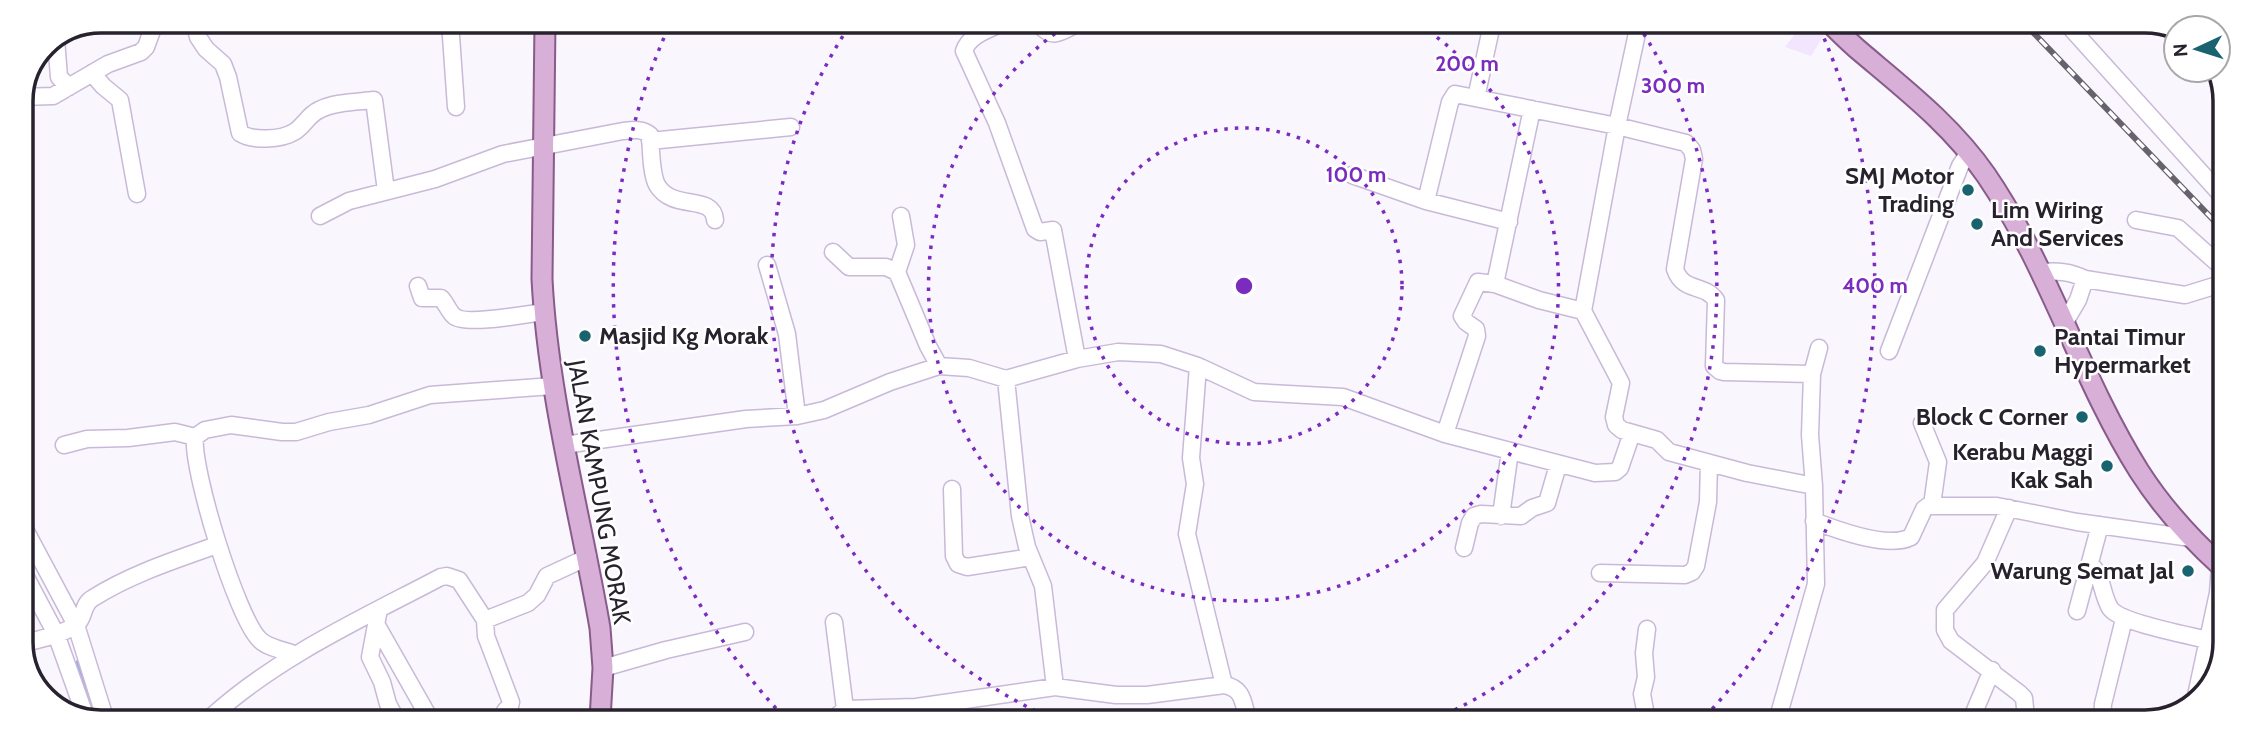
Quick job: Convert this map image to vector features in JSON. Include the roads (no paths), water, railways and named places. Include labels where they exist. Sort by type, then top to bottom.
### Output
[{"type":"main road","name":"JALAN KAMPUNG MORAK","points":[[545,33],[542,279],[544,312],[553,386],[600,628],[603,668],[601,710]]},
{"type":"main road","points":[[1840,33],[1913,95],[1969,152],[2003,202],[2138,469],[2191,538],[2213,559]]},
{"type":"street","points":[[34,97],[53,96],[108,64],[143,51],[151,33]]},
{"type":"street","points":[[197,33],[206,49],[222,64],[228,77],[240,133],[246,137],[288,135],[318,110],[374,100],[386,191]]},
{"type":"street","points":[[451,33],[456,107]]},
{"type":"street","points":[[983,33],[971,39],[964,51],[997,123],[1035,229],[1037,232],[1053,230],[1077,359]]},
{"type":"street","points":[[1476,98],[1490,33]]},
{"type":"street","points":[[1637,33],[1583,311],[1621,383],[1614,417],[1616,425],[1622,430],[1657,440],[1667,452],[1747,473],[1814,486]]},
{"type":"street","points":[[2075,33],[2213,186]]},
{"type":"street","points":[[57,50],[59,77],[69,87]]},
{"type":"street","points":[[92,73],[120,100],[137,194]]},
{"type":"street","points":[[1426,201],[1452,97],[1459,94],[1681,141],[1689,145],[1694,153],[1675,269],[1678,278],[1685,284],[1706,291],[1716,300],[1713,360],[1716,369],[1724,372],[1812,374]]},
{"type":"street","points":[[1495,284],[1532,109]]},
{"type":"street","points":[[650,141],[791,127]]},
{"type":"street","points":[[320,216],[349,201],[435,179],[503,154],[637,130],[646,131],[650,135],[656,184],[674,200],[708,206],[713,211],[715,220]]},
{"type":"street","points":[[1889,351],[1960,166],[1969,152]]},
{"type":"street","points":[[1352,175],[1426,201],[1509,222]]},
{"type":"street","points":[[901,216],[906,243],[897,272],[939,366]]},
{"type":"street","points":[[2136,220],[2178,228],[2213,259]]},
{"type":"street","points":[[833,252],[853,268],[886,267],[897,272]]},
{"type":"street","points":[[767,265],[787,334],[797,416]]},
{"type":"street","points":[[2040,272],[2073,273],[2085,279],[2185,295],[2213,286]]},
{"type":"street","points":[[2064,322],[2075,307],[2085,279]]},
{"type":"street","points":[[1445,434],[1477,336],[1476,329],[1463,320],[1463,313],[1478,282],[1495,284],[1539,300],[1583,311]]},
{"type":"street","points":[[418,286],[422,298],[441,298],[454,317],[460,319],[487,320],[544,312]]},
{"type":"street","points":[[1780,710],[1816,584],[1810,435],[1812,374],[1819,348]]},
{"type":"street","points":[[564,445],[746,419],[797,416],[839,405],[890,382],[939,366],[969,368],[1006,379],[1077,359],[1118,352],[1161,354],[1198,366],[1254,392],[1343,397],[1445,434],[1595,473],[1615,472],[1622,465],[1632,433]]},
{"type":"street","points":[[1198,366],[1191,458],[1195,484],[1187,534],[1224,685]]},
{"type":"street","points":[[1006,379],[1020,516],[1031,557],[1043,586],[1055,687]]},
{"type":"street","points":[[64,445],[87,439],[128,438],[176,432],[195,437],[205,430],[231,425],[296,432],[329,422],[369,415],[430,396],[553,386]]},
{"type":"street","points":[[1922,423],[1938,462],[1932,505]]},
{"type":"street","points":[[195,437],[195,454],[217,545],[244,617],[261,642],[295,654]]},
{"type":"street","points":[[1501,516],[1510,452]]},
{"type":"street","points":[[1600,573],[1685,575],[1692,572],[1696,566],[1708,502],[1709,463]]},
{"type":"street","points":[[1464,548],[1474,516],[1521,516],[1532,508],[1547,503],[1558,465]]},
{"type":"street","points":[[953,489],[954,556],[958,564],[967,567],[1031,557]]},
{"type":"street","points":[[1814,521],[1871,539],[1903,540],[1911,537],[1924,509],[1932,505],[1997,506],[2099,525],[2191,538]]},
{"type":"street","points":[[2008,508],[1985,563],[1945,610],[1945,630],[1951,641],[1992,670],[2024,698],[2025,710]]},
{"type":"street","points":[[2077,611],[2099,525]]},
{"type":"street","points":[[33,640],[66,629],[80,620],[84,607],[92,598],[153,568],[217,545]]},
{"type":"street","points":[[33,551],[101,710]]},
{"type":"street","points":[[485,620],[528,603],[537,595],[547,576],[588,557]]},
{"type":"street","points":[[2090,564],[2097,570],[2109,607],[2124,619],[2208,640]]},
{"type":"street","points":[[219,710],[295,654],[378,616],[441,577],[447,576],[458,580],[485,620],[486,636],[511,702],[506,710]]},
{"type":"street","points":[[33,584],[66,629],[84,707]]},
{"type":"street","points":[[378,616],[371,660],[382,682],[391,710]]},
{"type":"street","points":[[378,616],[425,710]]},
{"type":"street","points":[[2210,660],[2208,640],[2213,616]]},
{"type":"street","points":[[2103,710],[2124,619]]},
{"type":"street","points":[[834,622],[840,710]]},
{"type":"street","points":[[1645,710],[1642,694],[1646,677],[1644,653],[1647,629]]},
{"type":"street","points":[[603,668],[745,632]]},
{"type":"street","points":[[1975,710],[1992,670]]},
{"type":"street","points":[[883,710],[1055,687],[1116,695],[1147,695],[1224,685],[1237,688],[1245,710]]},
{"type":"waterway","points":[[80,664],[93,709]]},
{"type":"railway","points":[[2034,33],[2213,220]]},
{"type":"place","name":"SMJ Motor Trading","points":[[1968,190]]},
{"type":"place","name":"Lim Wiring And Services","points":[[1977,224]]},
{"type":"place","name":"Masjid Kg Morak","points":[[585,336]]},
{"type":"place","name":"Pantai Timur Hypermarket","points":[[2040,351]]},
{"type":"place","name":"Block C Corner","points":[[2082,417]]},
{"type":"place","name":"Kerabu Maggi Kak Sah","points":[[2107,466]]},
{"type":"place","name":"Warung Semat Jal","points":[[2188,571]]}]
